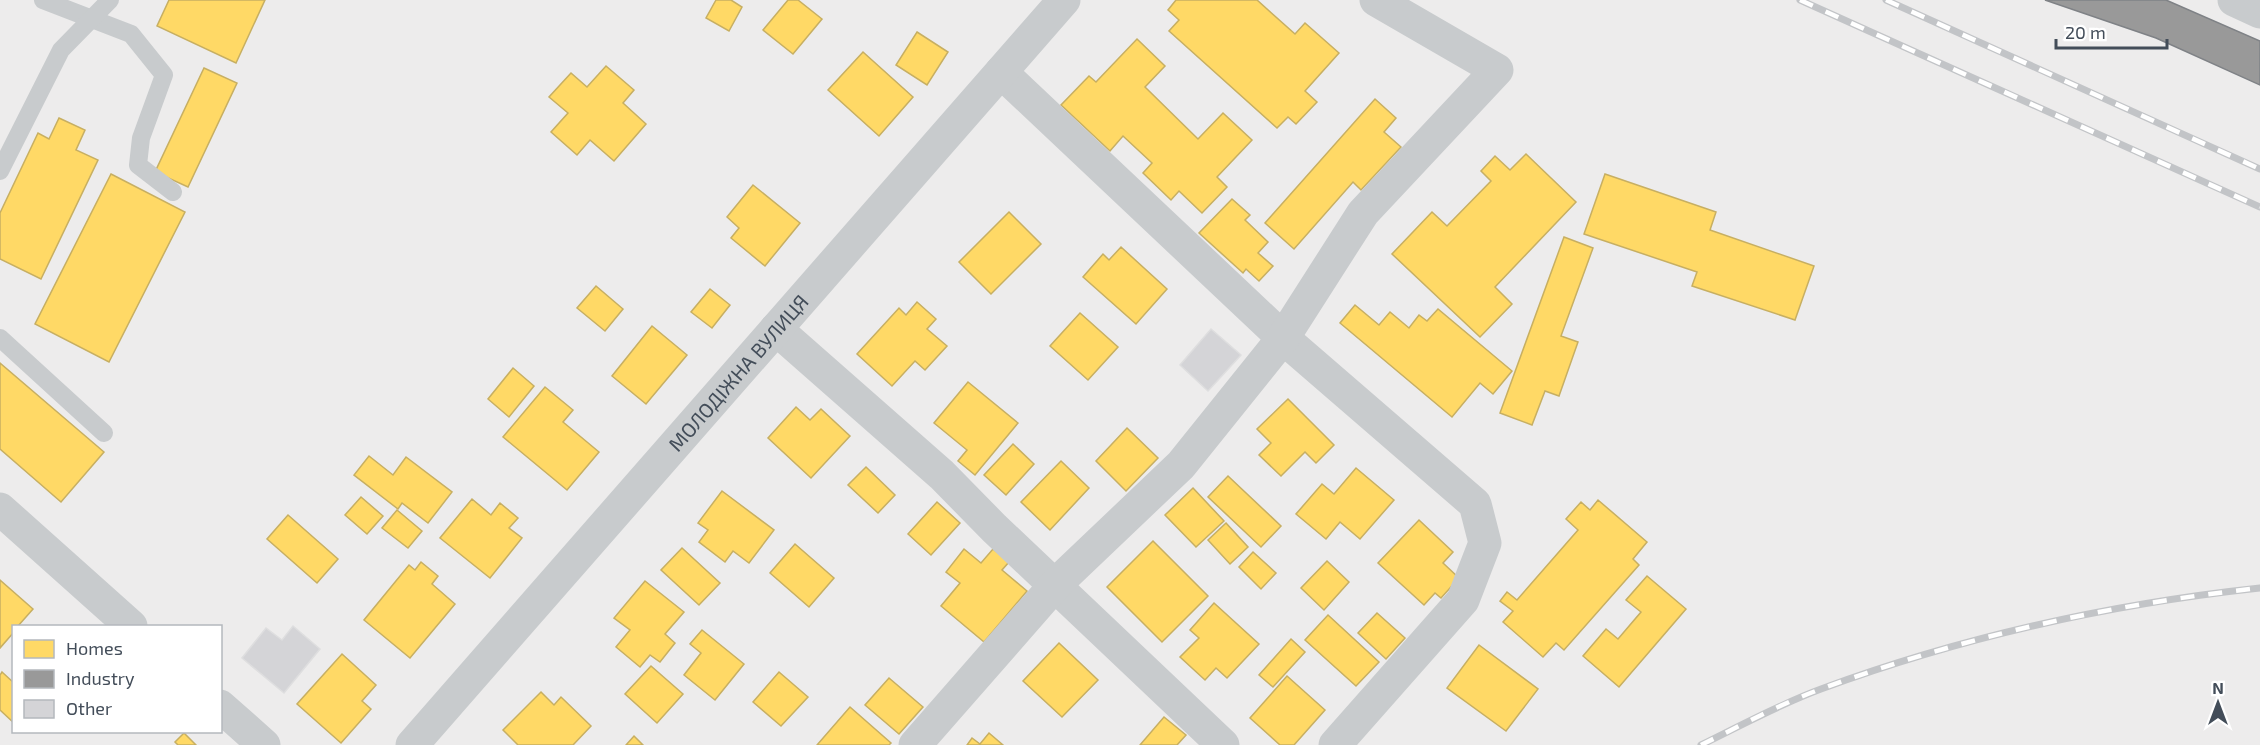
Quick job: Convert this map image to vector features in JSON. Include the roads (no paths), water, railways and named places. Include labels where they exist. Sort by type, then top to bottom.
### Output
[{"type":"street","name":"МОЛОДІЖНА ВУЛИЦЯ","points":[[412,745],[1064,0]]},
{"type":"street","points":[[915,745],[1056,584],[1181,465],[1283,338],[1363,213],[1497,70],[1376,0]]},
{"type":"street","points":[[2234,0],[2260,12]]},
{"type":"street","points":[[1001,72],[1283,338],[1475,504],[1485,543],[1463,600],[1335,745]]},
{"type":"street","points":[[776,329],[942,475],[994,528],[1056,584],[1223,745]]},
{"type":"street","points":[[0,509],[129,625]]},
{"type":"street","points":[[222,708],[264,745]]},
{"type":"lane","points":[[43,0],[131,34],[164,75],[141,138],[138,165],[173,192]]},
{"type":"lane","points":[[0,171],[61,50],[110,0]]},
{"type":"lane","points":[[0,338],[105,433]]},
{"type":"railway","points":[[1800,0],[2260,207]]},
{"type":"railway","points":[[1886,0],[2260,169]]},
{"type":"railway","points":[[1701,745],[1806,695],[1874,670],[1982,638],[2092,613],[2260,588]]}]
